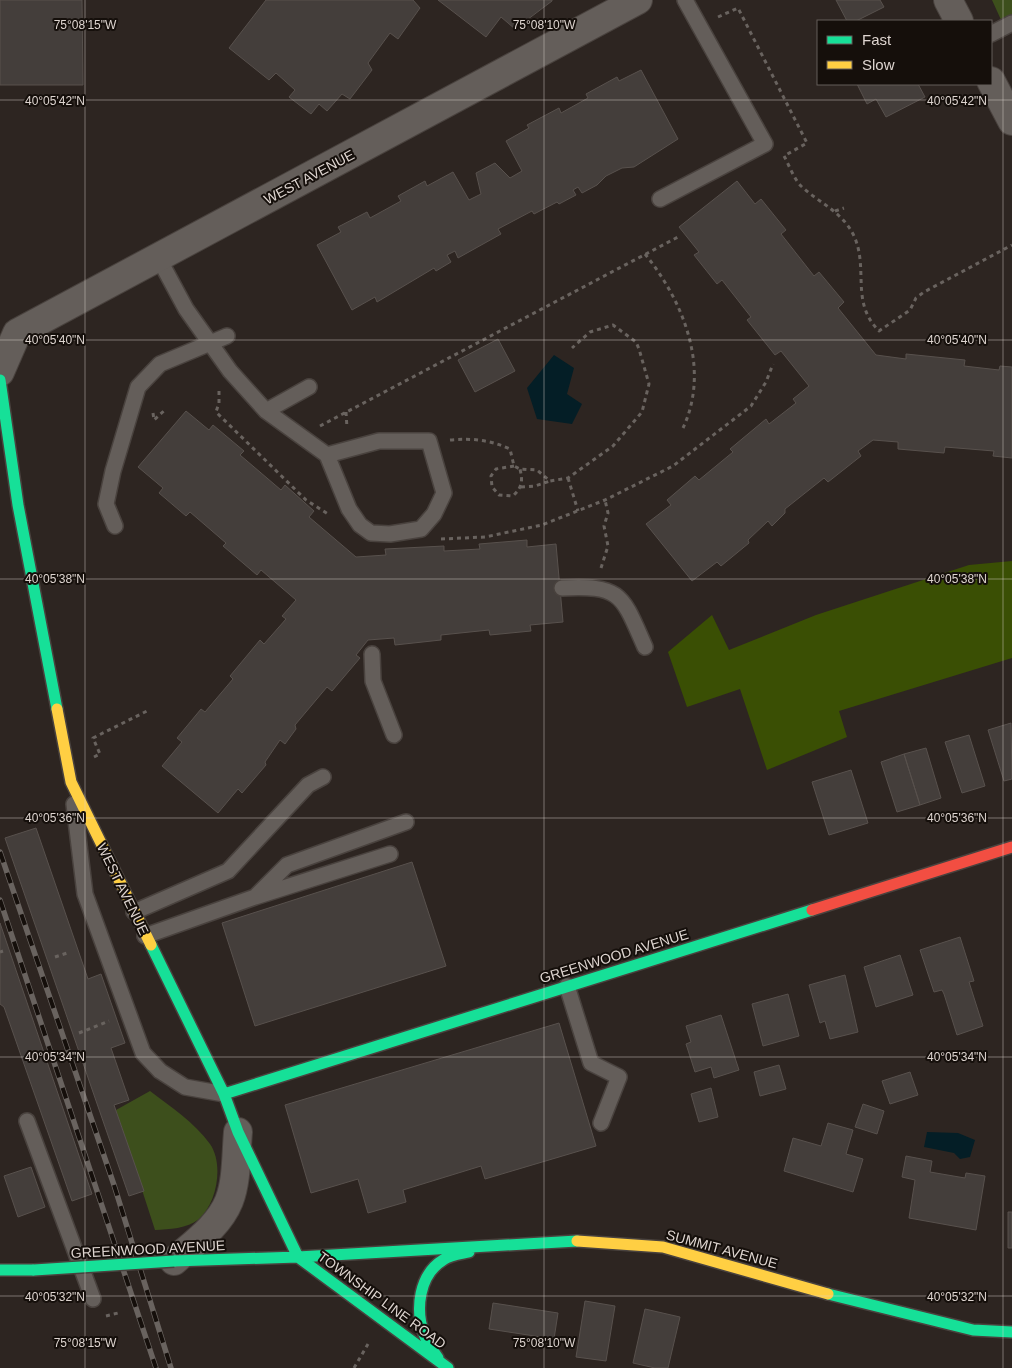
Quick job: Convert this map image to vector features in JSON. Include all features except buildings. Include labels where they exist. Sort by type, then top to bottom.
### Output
[{"type":"street","name":"WEST AVENUE","points":[[0,372],[17,333],[638,0]]},
{"type":"street","points":[[948,0],[958,20]]},
{"type":"street","points":[[992,83],[1012,121]]},
{"type":"street","name":"WEST AVENUE","points":[[0,380],[18,505],[71,782],[224,1094],[238,1132],[298,1257]]},
{"type":"street","name":"GREENWOOD AVENUE","points":[[224,1094],[1012,847]]},
{"type":"street","points":[[174,1261],[214,1226],[229,1202],[234,1182],[238,1132]]},
{"type":"street","name":"SUMMIT AVENUE","points":[[298,1257],[440,1247],[483,1247],[566,1240],[663,1247],[874,1307],[973,1330],[1012,1332]]},
{"type":"street","points":[[444,1365],[423,1332],[419,1309],[421,1289],[431,1270],[443,1260],[483,1247]]},
{"type":"street","name":"GREENWOOD AVENUE","points":[[0,1270],[298,1257]]},
{"type":"street","name":"TOWNSHIP LINE ROAD","points":[[298,1257],[444,1365]]},
{"type":"lane","points":[[660,200],[765,144],[685,0]]},
{"type":"lane","points":[[992,33],[1012,23]]},
{"type":"lane","points":[[158,257],[186,309],[230,371],[266,411],[300,438],[327,455],[349,509],[360,525],[372,533],[390,534],[421,529],[434,514],[444,493],[429,441],[379,441],[327,455]]},
{"type":"lane","points":[[115,526],[106,504],[113,471],[138,387],[160,364],[212,344],[227,336]]},
{"type":"lane","points":[[266,411],[309,387]]},
{"type":"lane","points":[[562,588],[584,587],[607,590],[626,603],[644,647]]},
{"type":"lane","points":[[372,654],[373,681],[394,735]]},
{"type":"lane","points":[[134,912],[228,871],[308,785],[323,777]]},
{"type":"lane","points":[[71,782],[86,894],[143,1053],[160,1071],[185,1087],[224,1094]]},
{"type":"lane","points":[[255,897],[287,865],[406,822]]},
{"type":"lane","points":[[145,936],[255,897],[390,854]]},
{"type":"lane","points":[[566,986],[591,1063],[619,1077],[601,1123]]},
{"type":"lane","points":[[27,1121],[93,1299]]},
{"type":"path","points":[[714,19],[738,8],[806,143],[784,156],[800,184],[844,220],[854,236],[860,258],[863,308],[870,322],[879,331],[910,310],[916,298],[924,292],[1012,245]]},
{"type":"path","points":[[834,211],[844,208]]},
{"type":"path","points":[[300,438],[680,236]]},
{"type":"path","points":[[645,254],[681,309],[689,335],[695,384],[691,411],[683,428]]},
{"type":"path","points":[[550,481],[537,470],[520,469],[514,466],[496,469],[491,476],[492,488],[499,495],[513,496],[521,488],[568,478],[613,446],[642,412],[650,384],[636,342],[614,325],[590,332],[572,348]]},
{"type":"path","points":[[429,441],[473,438],[494,442],[510,449],[514,466]]},
{"type":"path","points":[[520,469],[521,488]]},
{"type":"path","points":[[568,478],[578,511]]},
{"type":"path","points":[[584,587],[599,574],[608,546],[604,526],[608,513],[605,500]]},
{"type":"path","points":[[100,754],[93,738],[149,710]]},
{"type":"path","points":[[55,957],[70,952]]},
{"type":"path","points":[[79,1033],[109,1021]]},
{"type":"path","points":[[354,1368],[368,1344]]},
{"type":"green space","points":[[992,0],[1012,0],[1012,16],[1002,22]]},
{"type":"green space","points":[[1012,561],[1012,658],[839,711],[847,737],[767,770],[740,689],[687,707],[668,652],[712,615],[729,650],[816,615],[969,565]]},
{"type":"green space","points":[[150,1091],[182,1115],[204,1136],[214,1152],[217,1162],[216,1183],[210,1203],[199,1219],[183,1227],[155,1230],[116,1110]]},
{"type":"water","points":[[554,355],[574,368],[567,394],[582,404],[572,424],[537,419],[527,388]]},
{"type":"water","points":[[927,1132],[958,1133],[975,1140],[970,1157],[960,1159],[954,1153],[924,1147]]},
{"type":"railway","points":[[0,852],[114,1185],[171,1368]]},
{"type":"railway","points":[[0,900],[156,1368]]},
{"type":"traffic: fast","points":[[0,380],[18,505],[57,709]]},
{"type":"traffic: fast","points":[[224,1094],[812,910]]},
{"type":"traffic: fast","points":[[151,945],[224,1094],[238,1132],[298,1257],[448,1368]]},
{"type":"traffic: fast","points":[[174,1261],[298,1257],[577,1241]]},
{"type":"traffic: fast","points":[[438,1358],[427,1340],[421,1324],[421,1293],[424,1283],[435,1266],[449,1257],[469,1252]]},
{"type":"traffic: fast","points":[[34,1270],[174,1261]]},
{"type":"traffic: fast","points":[[0,1270],[34,1270]]},
{"type":"traffic: fast","points":[[828,1294],[973,1330],[1012,1332]]},
{"type":"traffic: slow","points":[[57,709],[71,782],[151,945]]},
{"type":"traffic: slow","points":[[577,1241],[663,1247],[828,1294]]},
{"type":"traffic: jam","points":[[812,910],[1012,847]]}]
